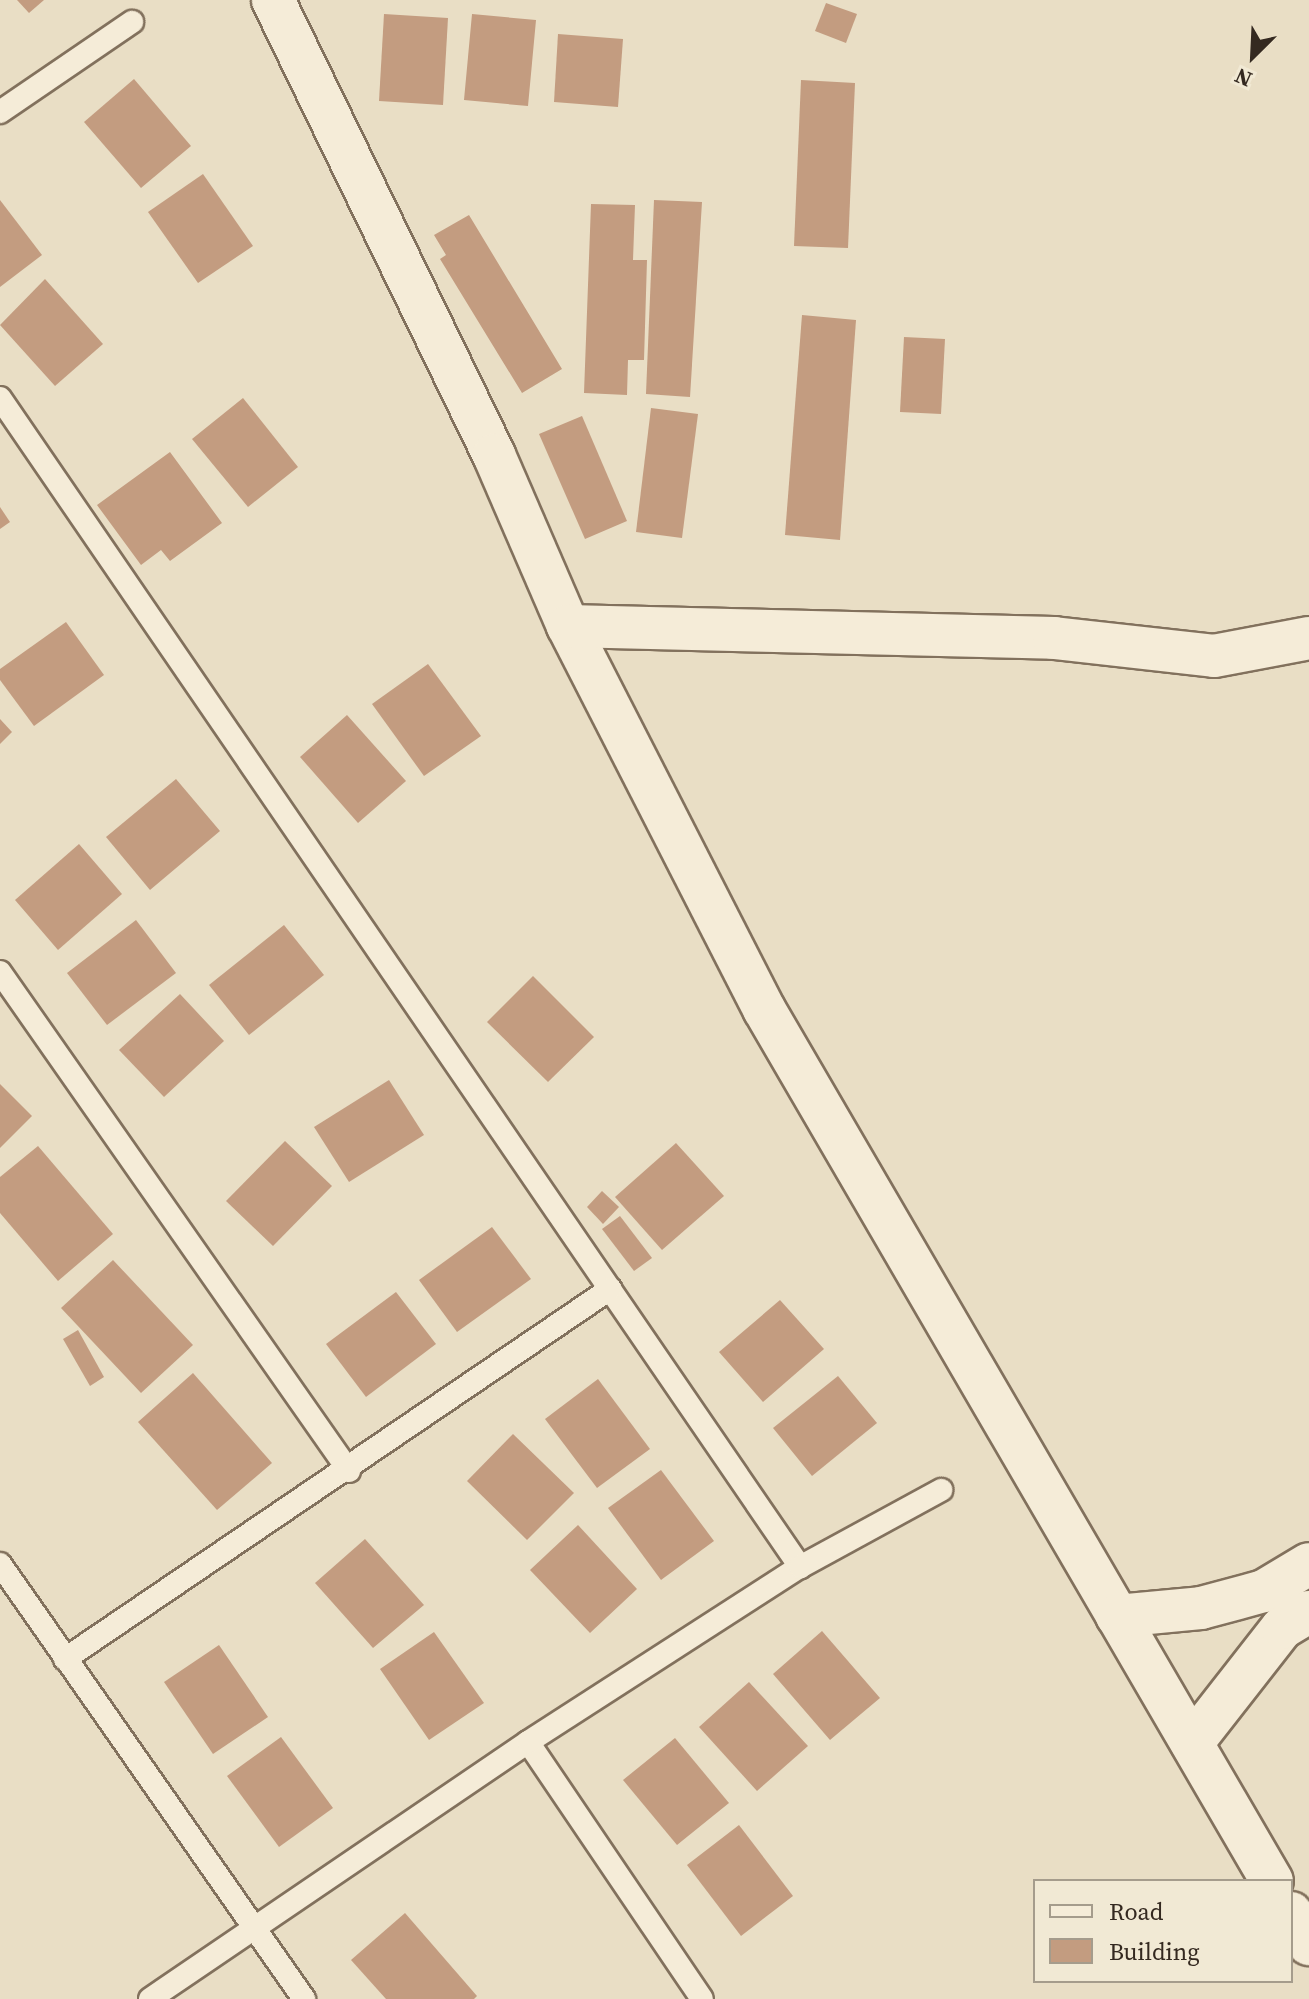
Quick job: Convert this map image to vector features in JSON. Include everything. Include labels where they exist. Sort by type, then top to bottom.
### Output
[{"type":"street","points":[[273,0],[494,455],[568,626],[764,1009],[1271,1879]]},
{"type":"street","points":[[568,626],[1054,638],[1214,656],[1309,638]]},
{"type":"street","points":[[1117,1616],[1201,1608],[1264,1591],[1309,1564]]},
{"type":"street","points":[[1192,1743],[1282,1628],[1309,1612]]},
{"type":"street","points":[[1293,1916],[1309,1944]]},
{"type":"lane","points":[[0,112],[132,22]]},
{"type":"lane","points":[[0,398],[800,1567]]},
{"type":"lane","points":[[0,972],[349,1471]]},
{"type":"lane","points":[[65,1659],[349,1471],[610,1289]]},
{"type":"lane","points":[[150,1999],[528,1742],[800,1567],[941,1490]]},
{"type":"lane","points":[[0,1564],[304,1999]]},
{"type":"lane","points":[[528,1742],[702,1999]]},
{"type":"building","points":[[17,0],[44,0],[29,13]]},
{"type":"building","points":[[826,3],[857,14],[846,43],[815,31]]},
{"type":"building","points":[[384,14],[448,18],[443,105],[379,101]]},
{"type":"building","points":[[472,14],[536,20],[528,106],[464,100]]},
{"type":"building","points":[[558,34],[623,39],[618,107],[554,102]]},
{"type":"building","points":[[134,79],[191,146],[141,188],[84,122]]},
{"type":"building","points":[[801,80],[855,83],[848,248],[794,246]]},
{"type":"building","points":[[203,174],[253,246],[198,283],[148,212]]},
{"type":"building","points":[[0,200],[42,255],[0,287]]},
{"type":"building","points":[[654,200],[702,202],[690,397],[646,394]]},
{"type":"building","points":[[591,204],[635,205],[633,260],[647,260],[644,360],[628,360],[627,395],[584,393]]},
{"type":"building","points":[[469,215],[562,369],[522,393],[440,259],[446,255],[434,235]]},
{"type":"building","points":[[45,279],[103,344],[55,386],[0,325]]},
{"type":"building","points":[[802,315],[856,320],[840,540],[785,535]]},
{"type":"building","points":[[904,337],[945,339],[941,414],[900,412]]},
{"type":"building","points":[[243,398],[298,467],[248,507],[192,439]]},
{"type":"building","points":[[651,408],[698,414],[682,538],[636,532]]},
{"type":"building","points":[[582,416],[627,521],[585,539],[539,434]]},
{"type":"building","points":[[170,452],[222,523],[170,561],[161,550],[141,565],[97,505]]},
{"type":"building","points":[[0,507],[10,522],[0,529]]},
{"type":"building","points":[[66,622],[104,675],[34,726],[0,680],[0,669]]},
{"type":"building","points":[[428,664],[481,736],[424,776],[372,704]]},
{"type":"building","points":[[347,715],[406,781],[358,823],[300,757]]},
{"type":"building","points":[[0,719],[12,732],[0,744]]},
{"type":"building","points":[[176,779],[220,831],[150,890],[106,837]]},
{"type":"building","points":[[79,844],[122,894],[58,950],[15,900]]},
{"type":"building","points":[[136,920],[176,973],[107,1025],[67,973]]},
{"type":"building","points":[[284,925],[324,975],[249,1035],[209,985]]},
{"type":"building","points":[[533,976],[594,1037],[548,1082],[487,1022]]},
{"type":"building","points":[[180,994],[224,1041],[164,1097],[119,1050]]},
{"type":"building","points":[[389,1080],[424,1135],[349,1182],[314,1127]]},
{"type":"building","points":[[0,1084],[32,1116],[0,1148]]},
{"type":"building","points":[[285,1141],[332,1186],[273,1246],[226,1201]]},
{"type":"building","points":[[676,1143],[724,1196],[662,1250],[615,1197]]},
{"type":"building","points":[[38,1146],[113,1234],[58,1281],[0,1213],[0,1177]]},
{"type":"building","points":[[602,1191],[619,1207],[603,1224],[587,1207]]},
{"type":"building","points":[[620,1216],[652,1258],[634,1271],[602,1229]]},
{"type":"building","points":[[492,1227],[531,1279],[457,1332],[419,1280]]},
{"type":"building","points":[[113,1260],[193,1345],[141,1393],[61,1308]]},
{"type":"building","points":[[396,1292],[436,1344],[366,1397],[326,1344]]},
{"type":"building","points":[[780,1300],[824,1349],[763,1402],[719,1352]]},
{"type":"building","points":[[78,1330],[104,1377],[90,1386],[63,1339]]},
{"type":"building","points":[[193,1373],[272,1463],[217,1510],[138,1422]]},
{"type":"building","points":[[838,1376],[877,1423],[812,1476],[773,1428]]},
{"type":"building","points":[[598,1379],[650,1449],[597,1488],[545,1419]]},
{"type":"building","points":[[513,1434],[574,1493],[527,1540],[467,1481]]},
{"type":"building","points":[[661,1470],[714,1541],[661,1580],[608,1508]]},
{"type":"building","points":[[578,1525],[637,1589],[590,1633],[530,1570]]},
{"type":"building","points":[[365,1539],[424,1605],[373,1648],[315,1583]]},
{"type":"building","points":[[822,1631],[880,1698],[830,1740],[773,1674]]},
{"type":"building","points":[[434,1632],[484,1703],[429,1740],[380,1669]]},
{"type":"building","points":[[219,1645],[268,1717],[213,1754],[164,1682]]},
{"type":"building","points":[[749,1682],[808,1746],[757,1791],[699,1727]]},
{"type":"building","points":[[281,1737],[333,1808],[279,1847],[227,1776]]},
{"type":"building","points":[[675,1738],[729,1803],[677,1845],[623,1780]]},
{"type":"building","points":[[739,1825],[793,1896],[741,1936],[687,1865]]},
{"type":"building","points":[[405,1913],[477,1996],[474,1999],[386,1999],[351,1960]]}]
